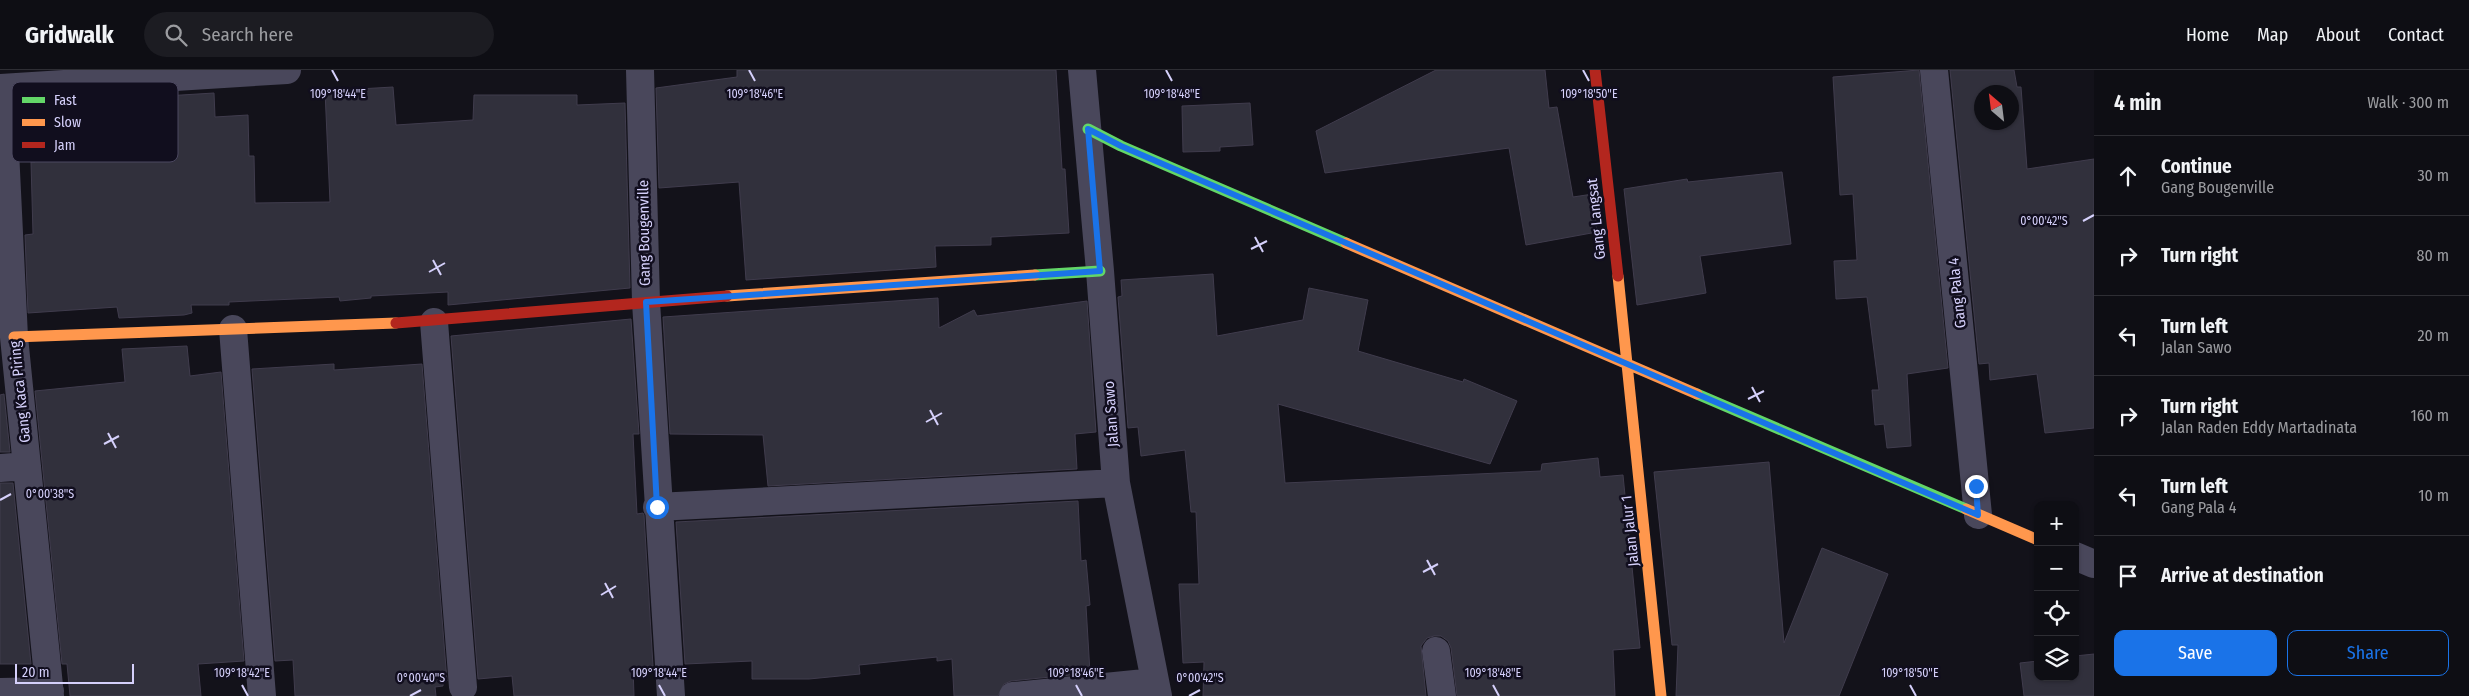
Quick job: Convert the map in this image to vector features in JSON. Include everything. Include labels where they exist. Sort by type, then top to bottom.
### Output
[{"type":"street","points":[[96,82],[287,70]]},
{"type":"street","name":"Gang Bougenville","points":[[640,70],[646,302],[657,507],[671,696]]},
{"type":"street","name":"Jalan Sawo","points":[[1082,70],[1116,483],[1156,689]]},
{"type":"street","name":"Gang Langsat","points":[[1594,70],[1628,364]]},
{"type":"street","name":"Gang Pala 4","points":[[1934,70],[1978,515]]},
{"type":"street","name":"Gang Kaca Piring","points":[[1,88],[14,337],[50,693]]},
{"type":"street","points":[[1088,129],[1121,146],[2034,538]]},
{"type":"street","points":[[14,337],[434,322],[646,302],[1100,271]]},
{"type":"street","points":[[434,322],[463,687]]},
{"type":"street","points":[[233,329],[262,696]]},
{"type":"street","name":"Jalan Jalur 1","points":[[1628,364],[1661,696]]},
{"type":"street","points":[[0,468],[27,466]]},
{"type":"street","points":[[657,507],[1116,483]]},
{"type":"street","points":[[2079,558],[2094,564]]},
{"type":"street","points":[[1436,651],[1442,696]]},
{"type":"street","points":[[1013,696],[1156,689]]},
{"type":"street","points":[[0,692],[50,693]]},
{"type":"building","points":[[737,70],[1056,70],[1062,169],[1065,169],[1069,233],[991,237],[991,245],[935,246],[936,267],[746,280],[739,182],[659,188],[656,88],[737,77]]},
{"type":"building","points":[[1436,70],[1545,70],[1549,108],[1557,107],[1573,197],[1593,194],[1597,232],[1526,245],[1509,148],[1325,173],[1316,131]]},
{"type":"building","points":[[1919,70],[1948,368],[1907,374],[1911,446],[1887,448],[1884,424],[1875,425],[1872,390],[1879,390],[1867,297],[1836,299],[1834,261],[1857,260],[1853,194],[1840,195],[1833,77]]},
{"type":"building","points":[[1950,70],[2014,70],[2017,85],[1974,85],[1974,130],[2019,130],[2019,87],[2021,87],[2027,169],[2094,159],[2094,428],[2045,433],[2037,374],[1990,380],[1989,363],[1979,364]]},
{"type":"building","points":[[393,87],[396,125],[473,120],[474,95],[577,95],[577,105],[625,103],[630,288],[448,305],[448,292],[371,296],[371,298],[340,301],[339,297],[229,302],[229,305],[191,305],[192,313],[184,315],[119,318],[117,307],[28,313],[25,235],[33,234],[31,162],[178,162],[178,95],[214,93],[215,117],[248,115],[249,156],[254,156],[255,203],[330,202],[325,91]]},
{"type":"building","points":[[1250,103],[1253,145],[1220,147],[1220,151],[1183,152],[1182,106]]},
{"type":"building","points":[[1782,172],[1791,244],[1700,256],[1706,293],[1637,305],[1624,189],[1687,179],[1688,182]]},
{"type":"building","points":[[1213,274],[1217,336],[1303,320],[1309,288],[1368,300],[1358,351],[1463,382],[1464,379],[1517,401],[1490,464],[1278,404],[1285,483],[1541,471],[1542,464],[1598,458],[1600,477],[1623,475],[1640,648],[1613,650],[1615,696],[1457,696],[1451,648],[1448,641],[1441,636],[1434,636],[1427,638],[1421,646],[1426,696],[1203,696],[1204,662],[1183,663],[1179,584],[1199,584],[1196,512],[1191,512],[1185,450],[1141,456],[1138,427],[1128,428],[1118,297],[1122,296],[1121,280]]},
{"type":"building","points":[[938,298],[939,328],[974,310],[977,316],[1087,301],[1096,432],[1075,434],[1077,469],[768,486],[763,435],[670,434],[663,317]]},
{"type":"building","points":[[631,319],[639,434],[633,434],[637,514],[643,513],[644,515],[653,666],[633,667],[634,696],[514,696],[512,676],[478,679],[451,336]]},
{"type":"building","points":[[187,346],[190,376],[221,372],[244,661],[198,664],[201,696],[70,696],[67,664],[62,664],[35,391],[125,382],[122,349]]},
{"type":"building","points":[[334,364],[334,370],[422,364],[447,681],[443,682],[443,686],[435,687],[436,696],[295,696],[293,660],[275,661],[252,369]]},
{"type":"building","points":[[4,394],[10,452],[0,452],[0,395]]},
{"type":"building","points":[[1769,462],[1784,643],[1822,548],[1888,574],[1839,696],[1676,696],[1678,645],[1672,645],[1654,472]]},
{"type":"building","points":[[0,483],[13,483],[31,664],[0,664]]},
{"type":"building","points":[[1078,501],[1081,561],[1086,560],[1090,605],[1086,606],[1090,673],[1011,681],[1004,684],[998,696],[954,696],[952,659],[937,661],[937,657],[859,665],[860,674],[809,679],[752,679],[752,661],[685,664],[676,522]]},
{"type":"building","points":[[2094,654],[2094,696],[2024,696],[2020,663],[2034,661],[2034,681],[2079,681],[2079,656]]},
{"type":"traffic: fast","points":[[1088,129],[1121,146],[1346,243]]},
{"type":"traffic: fast","points":[[1035,275],[1100,271]]},
{"type":"traffic: fast","points":[[1697,394],[1966,509]]},
{"type":"traffic: slow","points":[[1346,243],[1697,394]]},
{"type":"traffic: slow","points":[[727,296],[1035,275]]},
{"type":"traffic: slow","points":[[1618,276],[1661,696]]},
{"type":"traffic: slow","points":[[14,337],[396,323]]},
{"type":"traffic: slow","points":[[1966,509],[2034,538]]},
{"type":"traffic: jam","points":[[1595,70],[1618,276]]},
{"type":"traffic: jam","points":[[396,323],[727,296]]},
{"type":"route","points":[[657,507],[646,302],[1100,271],[1088,129],[1121,146],[1978,515],[1976,486]]}]
